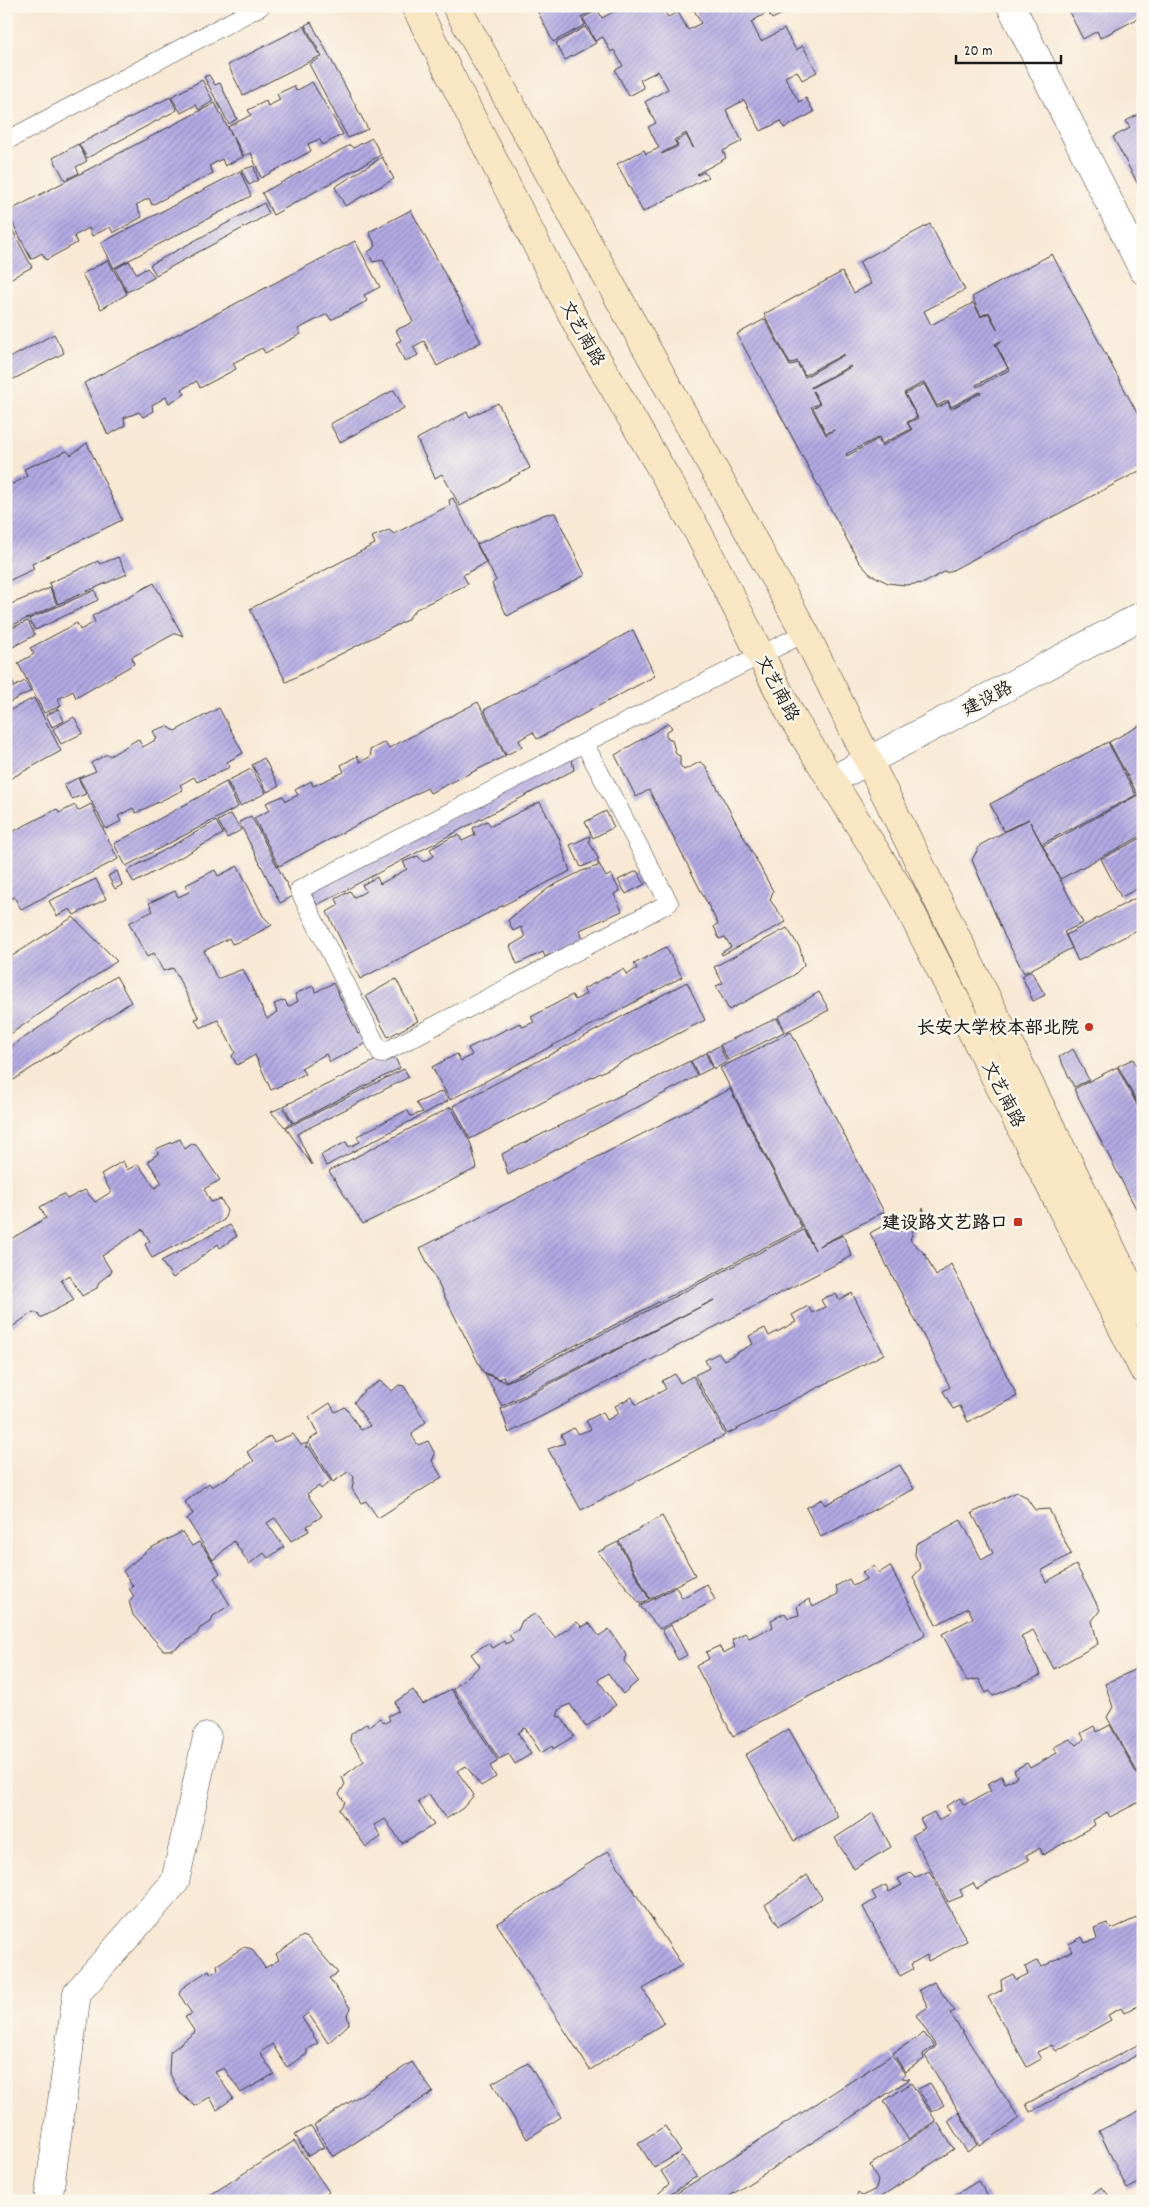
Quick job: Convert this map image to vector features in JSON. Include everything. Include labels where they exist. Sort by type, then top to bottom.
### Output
[{"type":"main road","name":"文艺南路","points":[[415,6],[580,330],[698,532],[792,717],[901,892],[1143,1368]]},
{"type":"main road","name":"文艺南路","points":[[456,6],[805,633],[1143,1312]]},
{"type":"street","points":[[1011,6],[1143,270]]},
{"type":"street","name":"建设路","points":[[832,780],[1143,615]]},
{"type":"street","points":[[48,2201],[76,1993],[175,1882],[207,1737]]},
{"type":"lane","points":[[6,141],[261,6]]},
{"type":"lane","points":[[584,743],[669,903],[381,1054],[299,890],[584,743],[805,633]]},
{"type":"building","points":[[535,6],[591,6],[593,11],[581,17],[585,25],[553,42]]},
{"type":"building","points":[[624,6],[662,6],[668,17],[678,12],[688,30],[701,23],[692,6],[785,6],[788,11],[772,19],[768,12],[751,22],[761,41],[784,29],[796,50],[803,46],[817,72],[802,80],[797,71],[785,77],[799,102],[806,98],[814,112],[784,128],[781,121],[761,131],[744,100],[726,110],[742,141],[723,151],[726,158],[697,174],[704,172],[708,177],[643,212],[617,164],[644,150],[646,154],[659,148],[648,127],[656,123],[645,102],[668,89],[658,71],[640,80],[644,88],[629,96],[615,70],[623,66],[614,50],[611,52],[603,37],[595,41],[583,18],[598,10],[602,18]],"holes":[[[686,133],[694,149],[686,135],[676,141],[678,146],[662,154],[677,145],[674,140]]]},
{"type":"building","points":[[1066,6],[1143,6],[1143,16],[1100,38],[1097,31],[1083,39]]},
{"type":"building","points":[[311,22],[368,129],[348,138],[309,64],[322,57],[305,25]]},
{"type":"building","points":[[304,26],[320,56],[243,95],[228,65]]},
{"type":"building","points":[[585,27],[596,43],[565,60],[556,43]]},
{"type":"building","points":[[209,75],[215,85],[220,83],[237,119],[229,124],[204,77]]},
{"type":"building","points":[[202,80],[213,101],[199,110],[196,105],[181,113],[171,97]]},
{"type":"building","points":[[312,82],[343,134],[323,145],[319,139],[308,144],[311,151],[261,178],[251,153],[244,156],[228,127],[251,115],[248,110],[266,101],[268,106],[280,100],[277,94],[294,86],[296,91]]},
{"type":"building","points":[[170,97],[177,110],[87,158],[79,144]]},
{"type":"building","points":[[215,103],[243,157],[225,166],[222,159],[209,166],[213,173],[152,205],[149,198],[136,205],[142,217],[113,233],[110,227],[92,236],[89,228],[74,236],[77,243],[46,260],[42,253],[31,259],[7,212]]},
{"type":"building","points":[[1143,112],[1143,189],[1141,190],[1113,137],[1130,128],[1126,121]]},
{"type":"building","points":[[372,138],[381,155],[273,215],[262,193],[350,145],[353,148]]},
{"type":"building","points":[[78,144],[87,161],[76,167],[79,173],[65,180],[53,158]]},
{"type":"building","points":[[382,157],[394,179],[345,206],[335,187]]},
{"type":"building","points":[[254,166],[258,180],[249,185],[241,170]]},
{"type":"building","points":[[240,171],[251,196],[114,268],[101,243]]},
{"type":"building","points":[[264,203],[269,214],[156,275],[150,265]]},
{"type":"building","points":[[411,210],[481,342],[437,366],[424,341],[413,347],[418,355],[405,362],[396,343],[401,340],[396,330],[413,322],[383,260],[373,262],[368,252],[376,246],[369,232]]},
{"type":"building","points":[[6,218],[32,267],[6,281]]},
{"type":"building","points":[[930,224],[965,290],[924,311],[931,325],[973,303],[981,317],[988,313],[998,330],[989,312],[981,316],[972,297],[1052,254],[1143,424],[1143,469],[947,573],[946,571],[924,583],[905,585],[888,583],[870,574],[859,562],[737,334],[765,319],[790,366],[797,363],[805,377],[844,355],[805,375],[797,361],[790,364],[764,314],[842,272],[854,293],[871,284],[859,262]],"holes":[[[850,366],[851,367],[811,388]],[[1008,368],[1009,370],[977,387],[976,385]],[[924,382],[937,406],[948,400],[951,407],[981,393],[951,409],[948,402],[937,408],[924,384],[905,394],[918,418],[908,423],[912,430],[882,446],[878,439],[847,456],[846,454],[879,437],[882,444],[911,429],[907,422],[917,417],[904,393]],[[813,391],[820,404],[813,408],[826,433],[834,430],[826,435],[811,407],[819,403]]]},
{"type":"building","points":[[355,241],[380,287],[364,295],[367,301],[331,320],[327,314],[298,329],[301,334],[265,353],[262,348],[233,363],[236,369],[200,388],[197,381],[182,389],[185,394],[169,403],[166,397],[152,405],[153,411],[143,417],[139,412],[124,418],[125,426],[108,435],[84,383]]},
{"type":"building","points":[[108,260],[127,294],[101,309],[82,274]]},
{"type":"building","points":[[129,261],[137,274],[147,268],[155,277],[127,292],[115,269]]},
{"type":"building","points":[[54,334],[64,353],[6,383],[6,360]]},
{"type":"building","points":[[394,390],[404,408],[340,442],[330,424]]},
{"type":"building","points":[[498,403],[530,468],[460,506],[442,474],[435,478],[417,439],[467,412],[470,417]]},
{"type":"building","points":[[87,443],[122,520],[32,564],[34,569],[6,582],[6,478],[13,484],[27,476],[24,469],[67,451],[71,455]]},
{"type":"building","points":[[453,498],[486,563],[463,575],[468,584],[416,609],[407,620],[286,682],[250,609],[375,544],[372,537],[389,530],[394,534],[450,505],[449,500]]},
{"type":"building","points":[[555,513],[585,575],[507,616],[492,584],[496,580],[477,544],[546,514]]},
{"type":"building","points":[[118,557],[127,574],[58,604],[49,583],[98,561],[100,564]]},
{"type":"building","points":[[154,583],[183,636],[176,633],[132,657],[134,664],[76,698],[73,691],[58,699],[61,706],[44,713],[18,663],[34,654],[30,648],[77,623],[80,630],[95,622],[92,616]]},
{"type":"building","points":[[50,588],[57,605],[6,628],[6,606]]},
{"type":"building","points":[[95,590],[98,600],[35,630],[29,619]]},
{"type":"building","points":[[28,621],[35,635],[9,649],[6,644],[6,630]]},
{"type":"building","points":[[633,630],[655,676],[537,739],[533,732],[519,740],[522,747],[506,755],[484,710]]},
{"type":"building","points":[[6,670],[14,685],[6,689]]},
{"type":"building","points":[[25,681],[31,691],[6,704],[6,691]]},
{"type":"building","points":[[34,698],[61,751],[6,781],[6,712]]},
{"type":"building","points":[[478,702],[505,756],[430,793],[427,788],[279,866],[254,818],[270,810],[266,803],[283,796],[286,801],[298,795],[295,790],[311,781],[313,786],[344,772],[341,765],[357,756],[360,762],[371,756],[370,750],[385,742],[389,748]]},
{"type":"building","points":[[219,708],[243,753],[227,762],[230,767],[197,782],[194,777],[180,785],[183,790],[136,813],[133,808],[118,816],[121,821],[106,829],[79,778],[96,771],[91,763],[107,754],[110,756],[138,739],[143,747],[157,739],[153,731],[167,726],[175,731]]},
{"type":"building","points":[[58,709],[64,721],[52,727],[46,715]]},
{"type":"building","points":[[74,717],[83,733],[61,744],[53,729]]},
{"type":"building","points":[[669,723],[672,728],[666,732],[666,737],[672,740],[676,754],[680,756],[680,765],[684,770],[700,762],[705,765],[773,891],[770,900],[786,922],[722,955],[721,953],[731,947],[725,937],[719,939],[714,926],[718,924],[649,790],[636,797],[615,755]]},
{"type":"building","points":[[1143,724],[1143,835],[1060,879],[1043,846],[1138,795],[1109,742]]},
{"type":"building","points":[[1108,742],[1136,795],[1042,844],[1030,822],[1083,923],[1064,932],[1072,948],[1024,973],[1005,937],[972,860],[980,845],[1029,819],[1004,831],[990,804]]},
{"type":"building","points":[[571,755],[574,770],[317,905],[309,890]]},
{"type":"building","points":[[264,758],[279,786],[267,792],[252,765]]},
{"type":"building","points":[[251,769],[266,793],[240,806],[227,781]]},
{"type":"building","points":[[78,778],[86,794],[72,799],[64,785]]},
{"type":"building","points":[[226,782],[238,807],[126,866],[114,844]]},
{"type":"building","points":[[540,802],[559,838],[570,871],[360,979],[327,912],[339,905],[336,899],[350,891],[354,897],[361,894],[366,891],[362,885],[377,877],[380,884],[407,869],[403,862],[418,856],[423,862],[434,856],[430,849],[452,837],[459,835],[462,841],[475,835],[473,828],[487,821],[491,826]]},
{"type":"building","points":[[91,804],[118,859],[21,909],[14,897],[6,901],[6,835],[57,809],[59,813],[75,805],[78,811]]},
{"type":"building","points":[[606,811],[614,827],[593,838],[585,822]]},
{"type":"building","points":[[231,814],[241,830],[227,838],[218,821]]},
{"type":"building","points":[[251,816],[293,896],[280,903],[239,822]]},
{"type":"building","points":[[216,821],[223,834],[134,883],[127,871]]},
{"type":"building","points":[[590,836],[589,841],[599,860],[581,867],[570,845]]},
{"type":"building","points":[[1143,837],[1143,886],[1121,897],[1101,859]]},
{"type":"building","points":[[598,862],[606,877],[611,874],[620,891],[614,894],[622,911],[580,930],[583,940],[545,957],[543,952],[517,964],[510,946],[525,937],[521,927],[513,931],[508,920],[550,887],[582,871],[598,866]]},
{"type":"building","points":[[238,866],[263,916],[272,925],[246,939],[232,944],[229,938],[204,951],[217,979],[243,969],[267,1019],[277,1012],[274,1004],[285,1000],[288,1007],[298,1001],[295,994],[313,986],[316,992],[333,983],[358,1034],[361,1033],[366,1043],[330,1062],[326,1054],[301,1068],[305,1074],[271,1090],[255,1055],[237,1065],[232,1056],[235,1052],[218,1020],[200,1028],[195,1019],[199,1018],[173,968],[163,971],[154,953],[147,957],[129,923],[153,911],[149,903],[175,891],[178,897],[189,892],[186,885],[215,870],[218,876]]},
{"type":"building","points":[[117,871],[122,885],[115,889],[108,876]]},
{"type":"building","points":[[637,871],[645,884],[626,894],[618,880]]},
{"type":"building","points":[[96,879],[106,899],[74,915],[70,909],[57,916],[49,901]]},
{"type":"building","points":[[1143,894],[1143,927],[1078,961],[1066,935]]},
{"type":"building","points":[[73,917],[117,961],[6,1037],[6,960]]},
{"type":"building","points":[[787,928],[800,948],[804,965],[794,975],[729,1010],[716,986],[723,983],[714,967]]},
{"type":"building","points":[[666,947],[682,977],[450,1100],[432,1067],[457,1054],[461,1061],[472,1055],[468,1048],[520,1023],[523,1027],[534,1022],[531,1017],[572,995],[575,1000],[586,994],[583,989],[623,969],[627,975],[637,968],[634,964]]},
{"type":"building","points":[[1031,971],[1045,995],[1033,1001],[1022,976]]},
{"type":"building","points":[[116,976],[131,1002],[6,1085],[6,1050]]},
{"type":"building","points":[[396,979],[418,1021],[388,1037],[366,996]]},
{"type":"building","points":[[687,982],[705,1020],[470,1139],[453,1106]]},
{"type":"building","points":[[819,992],[829,1010],[786,1032],[778,1017]]},
{"type":"building","points":[[777,1018],[784,1032],[728,1060],[720,1045]]},
{"type":"building","points":[[791,1032],[884,1212],[819,1246],[843,1235],[852,1256],[509,1433],[501,1409],[714,1300],[502,1406],[485,1374],[506,1382],[525,1374],[803,1230],[815,1250],[720,1068]]},
{"type":"building","points":[[719,1046],[727,1062],[714,1069],[707,1052]]},
{"type":"building","points":[[1073,1049],[1089,1080],[1074,1087],[1059,1057]]},
{"type":"building","points":[[392,1052],[400,1068],[293,1123],[284,1106]]},
{"type":"building","points":[[706,1053],[712,1068],[698,1075],[691,1061]]},
{"type":"building","points":[[1133,1059],[1143,1078],[1143,1114],[1118,1066]]},
{"type":"building","points":[[690,1061],[697,1076],[508,1175],[502,1154]]},
{"type":"building","points":[[1117,1067],[1143,1116],[1143,1222],[1074,1089]]},
{"type":"building","points":[[404,1069],[409,1077],[297,1134],[312,1165],[286,1128]]},
{"type":"building","points":[[730,1089],[802,1228],[506,1381],[503,1377],[500,1379],[483,1372],[420,1248]]},
{"type":"building","points":[[443,1091],[448,1101],[326,1166],[321,1155],[346,1142],[349,1147],[360,1142],[357,1136],[407,1110],[411,1116],[423,1112],[416,1103]]},
{"type":"building","points":[[282,1107],[292,1123],[285,1127],[271,1112]]},
{"type":"building","points":[[451,1107],[471,1144],[477,1168],[363,1224],[329,1171]]},
{"type":"building","points":[[180,1139],[185,1149],[192,1144],[196,1145],[220,1180],[204,1189],[211,1202],[221,1199],[227,1211],[224,1220],[152,1258],[145,1244],[150,1241],[142,1229],[102,1256],[112,1272],[99,1282],[97,1288],[82,1296],[69,1275],[61,1280],[74,1300],[40,1318],[38,1313],[33,1312],[12,1327],[6,1318],[6,1242],[46,1218],[40,1207],[63,1194],[67,1199],[85,1190],[95,1202],[111,1192],[101,1174],[123,1161],[127,1170],[138,1164],[155,1188],[162,1183],[148,1161],[159,1153],[156,1149]]},
{"type":"building","points":[[923,1208],[928,1222],[914,1228],[910,1240],[925,1254],[936,1276],[951,1264],[1017,1396],[968,1422],[960,1406],[953,1409],[943,1391],[950,1387],[870,1233],[901,1216],[907,1223],[921,1214]]},
{"type":"building","points":[[230,1225],[237,1236],[220,1248],[218,1244],[173,1278],[161,1261]]},
{"type":"building","points":[[852,1293],[884,1354],[727,1434],[695,1375],[709,1368],[705,1360],[719,1353],[724,1360],[753,1344],[749,1336],[765,1328],[769,1336],[796,1322],[792,1315],[808,1306],[812,1313],[825,1307],[821,1300],[826,1297],[836,1294],[839,1300]]},
{"type":"building","points":[[675,1374],[680,1383],[693,1376],[725,1435],[581,1510],[548,1449],[565,1443],[561,1435],[574,1428],[579,1434],[591,1429],[586,1421],[603,1412],[607,1420],[619,1413],[615,1406],[632,1397],[636,1405],[666,1389],[662,1381]]},
{"type":"building","points":[[380,1381],[392,1391],[399,1385],[404,1386],[426,1422],[413,1432],[412,1436],[418,1445],[428,1441],[435,1454],[432,1461],[442,1477],[378,1518],[366,1501],[361,1503],[352,1489],[354,1477],[349,1471],[333,1482],[308,1441],[318,1434],[309,1417],[330,1403],[335,1412],[345,1407],[361,1430],[370,1426],[354,1402],[364,1391]]},
{"type":"building","points":[[293,1434],[301,1445],[308,1443],[305,1447],[309,1447],[331,1481],[321,1489],[319,1486],[307,1494],[322,1516],[307,1526],[309,1531],[291,1541],[275,1518],[267,1523],[284,1547],[268,1558],[264,1553],[249,1564],[234,1541],[213,1560],[187,1519],[193,1514],[185,1502],[209,1483],[212,1487],[254,1461],[247,1452],[270,1436],[274,1442]]},
{"type":"building","points":[[900,1465],[914,1489],[821,1537],[806,1508],[822,1499],[825,1505]]},
{"type":"building","points":[[1017,1492],[1026,1497],[1035,1510],[1049,1509],[1071,1554],[1041,1571],[1046,1582],[1076,1565],[1100,1610],[1092,1621],[1098,1644],[1054,1669],[1033,1630],[1021,1636],[1041,1675],[993,1696],[990,1691],[986,1693],[979,1679],[967,1681],[942,1634],[973,1618],[968,1608],[936,1625],[913,1577],[921,1568],[915,1555],[916,1544],[961,1520],[982,1560],[993,1553],[972,1513]]},
{"type":"building","points":[[662,1516],[695,1575],[650,1599],[619,1541]]},
{"type":"building","points":[[182,1532],[192,1546],[199,1542],[206,1551],[220,1573],[214,1578],[230,1605],[213,1616],[211,1622],[200,1628],[197,1634],[173,1650],[163,1650],[133,1615],[129,1601],[134,1597],[129,1588],[133,1586],[123,1571],[149,1549]]},
{"type":"building","points":[[618,1542],[649,1599],[640,1604],[598,1552]]},
{"type":"building","points":[[874,1566],[879,1573],[890,1566],[925,1633],[923,1637],[733,1736],[696,1666],[709,1659],[706,1652],[719,1646],[723,1653],[735,1647],[732,1640],[745,1633],[749,1638],[773,1627],[771,1620],[785,1613],[788,1618],[799,1615],[797,1606],[809,1599],[813,1607],[838,1594],[836,1586],[849,1579],[853,1586],[866,1579],[862,1572]]},
{"type":"building","points":[[707,1584],[715,1600],[660,1629],[640,1606],[676,1587],[682,1598]]},
{"type":"building","points":[[535,1614],[555,1638],[577,1622],[582,1627],[589,1623],[599,1636],[609,1629],[627,1656],[624,1661],[638,1681],[623,1694],[608,1673],[598,1680],[616,1705],[586,1727],[570,1704],[560,1709],[557,1716],[561,1717],[574,1736],[553,1749],[552,1746],[541,1753],[525,1728],[518,1733],[531,1754],[515,1764],[509,1754],[499,1759],[453,1689],[480,1666],[471,1654],[488,1643],[493,1648],[504,1641],[506,1644],[513,1640],[509,1635],[518,1630],[522,1621]]},
{"type":"building","points":[[671,1625],[687,1655],[678,1660],[662,1630]]},
{"type":"building","points":[[1138,1668],[1142,1675],[1140,1685],[1143,1688],[1143,1783],[1107,1717],[1113,1707],[1105,1684]]},
{"type":"building","points":[[451,1689],[498,1761],[490,1766],[496,1777],[481,1786],[466,1766],[457,1771],[474,1795],[463,1808],[446,1819],[429,1794],[418,1802],[434,1825],[402,1843],[385,1819],[374,1825],[381,1837],[366,1847],[339,1810],[345,1802],[339,1794],[345,1784],[342,1777],[364,1761],[350,1740],[351,1734],[367,1723],[369,1727],[380,1718],[385,1723],[390,1720],[388,1716],[398,1711],[395,1702],[413,1690],[423,1704]]},
{"type":"building","points":[[1110,1725],[1143,1785],[1143,1800],[1110,1817],[1107,1812],[1093,1820],[1095,1825],[1043,1855],[1040,1848],[1026,1855],[1029,1860],[977,1889],[973,1883],[960,1890],[963,1896],[948,1902],[912,1835],[925,1828],[920,1819],[934,1812],[938,1820],[950,1813],[946,1806],[960,1798],[964,1805],[991,1791],[987,1784],[1002,1776],[1005,1783],[1017,1777],[1014,1770],[1027,1763],[1030,1768],[1057,1753],[1054,1747],[1070,1739],[1077,1745],[1084,1739],[1081,1733],[1094,1726],[1097,1732]]},
{"type":"building","points":[[789,1729],[838,1817],[794,1841],[745,1755]]},
{"type":"building","points":[[873,1813],[891,1847],[854,1869],[835,1838]]},
{"type":"building","points":[[608,1851],[682,1965],[643,1989],[664,2023],[590,2070],[497,1924]]},
{"type":"building","points":[[929,1871],[967,1941],[928,1961],[927,1955],[911,1964],[913,1969],[900,1976],[863,1907],[876,1899],[872,1892],[886,1885],[889,1892],[902,1885],[898,1879],[910,1873],[915,1878]]},
{"type":"building","points":[[807,1875],[822,1898],[779,1926],[765,1905]]},
{"type":"building","points":[[1143,1915],[1143,2003],[1124,2013],[1121,2008],[1108,2015],[1111,2020],[1056,2051],[1052,2045],[1037,2052],[1041,2059],[1027,2067],[988,1997],[1002,1990],[1001,1980],[1013,1974],[1016,1980],[1028,1974],[1025,1967],[1038,1960],[1042,1967],[1072,1951],[1069,1944],[1082,1937],[1085,1943],[1097,1939],[1094,1928],[1107,1923],[1112,1929]]},
{"type":"building","points":[[303,1936],[308,1938],[338,1973],[329,1978],[351,2009],[347,2014],[349,2024],[328,2043],[308,2013],[302,2018],[318,2043],[307,2049],[307,2054],[287,2067],[272,2044],[260,2053],[274,2074],[241,2093],[224,2068],[215,2072],[233,2098],[217,2110],[210,2097],[195,2106],[180,2093],[169,2072],[170,2052],[195,2032],[185,2017],[192,2014],[179,1994],[182,1988],[209,1970],[211,1974],[218,1970],[217,1965],[244,1947],[252,1949],[265,1968],[279,1960],[276,1954]]},
{"type":"building","points":[[934,1982],[955,2011],[950,2013],[1019,2118],[980,2146],[925,2056],[936,2046],[916,2015],[928,2007],[919,1990]]},
{"type":"building","points":[[924,2033],[934,2046],[923,2054],[924,2059],[905,2072],[893,2053]]},
{"type":"building","points":[[1143,2042],[1143,2052],[1030,2112],[1026,2104]]},
{"type":"building","points":[[892,2055],[905,2074],[902,2078],[910,2079],[722,2201],[678,2201],[674,2195]]},
{"type":"building","points":[[412,2062],[433,2092],[333,2157],[314,2125]]},
{"type":"building","points":[[528,2063],[561,2117],[527,2139],[492,2083]]},
{"type":"building","points":[[911,2083],[936,2121],[908,2139],[884,2101]]},
{"type":"building","points":[[930,2083],[944,2105],[932,2112],[918,2089]]},
{"type":"building","points":[[1143,2109],[1143,2181],[1127,2189],[1099,2131]]},
{"type":"building","points":[[959,2112],[977,2145],[967,2152],[948,2121]]},
{"type":"building","points":[[937,2122],[954,2149],[874,2201],[854,2201],[858,2193],[862,2196],[876,2189],[878,2181],[870,2165]]},
{"type":"building","points":[[311,2126],[324,2147],[308,2156],[295,2135]]},
{"type":"building","points":[[665,2126],[681,2152],[654,2168],[638,2143]]},
{"type":"building","points":[[294,2141],[329,2192],[316,2201],[201,2201]]},
{"type":"building","points":[[682,2156],[697,2176],[664,2199],[658,2194],[669,2184],[661,2171]]},
{"type":"building","points":[[978,2181],[991,2201],[945,2201]]},
{"type":"building","points":[[1102,2187],[1113,2201],[1082,2201]]},
{"type":"place","name":"长安大学校本部北院","points":[[1089,1027]]},
{"type":"place","name":"建设路文艺路口","points":[[1018,1222]]}]
